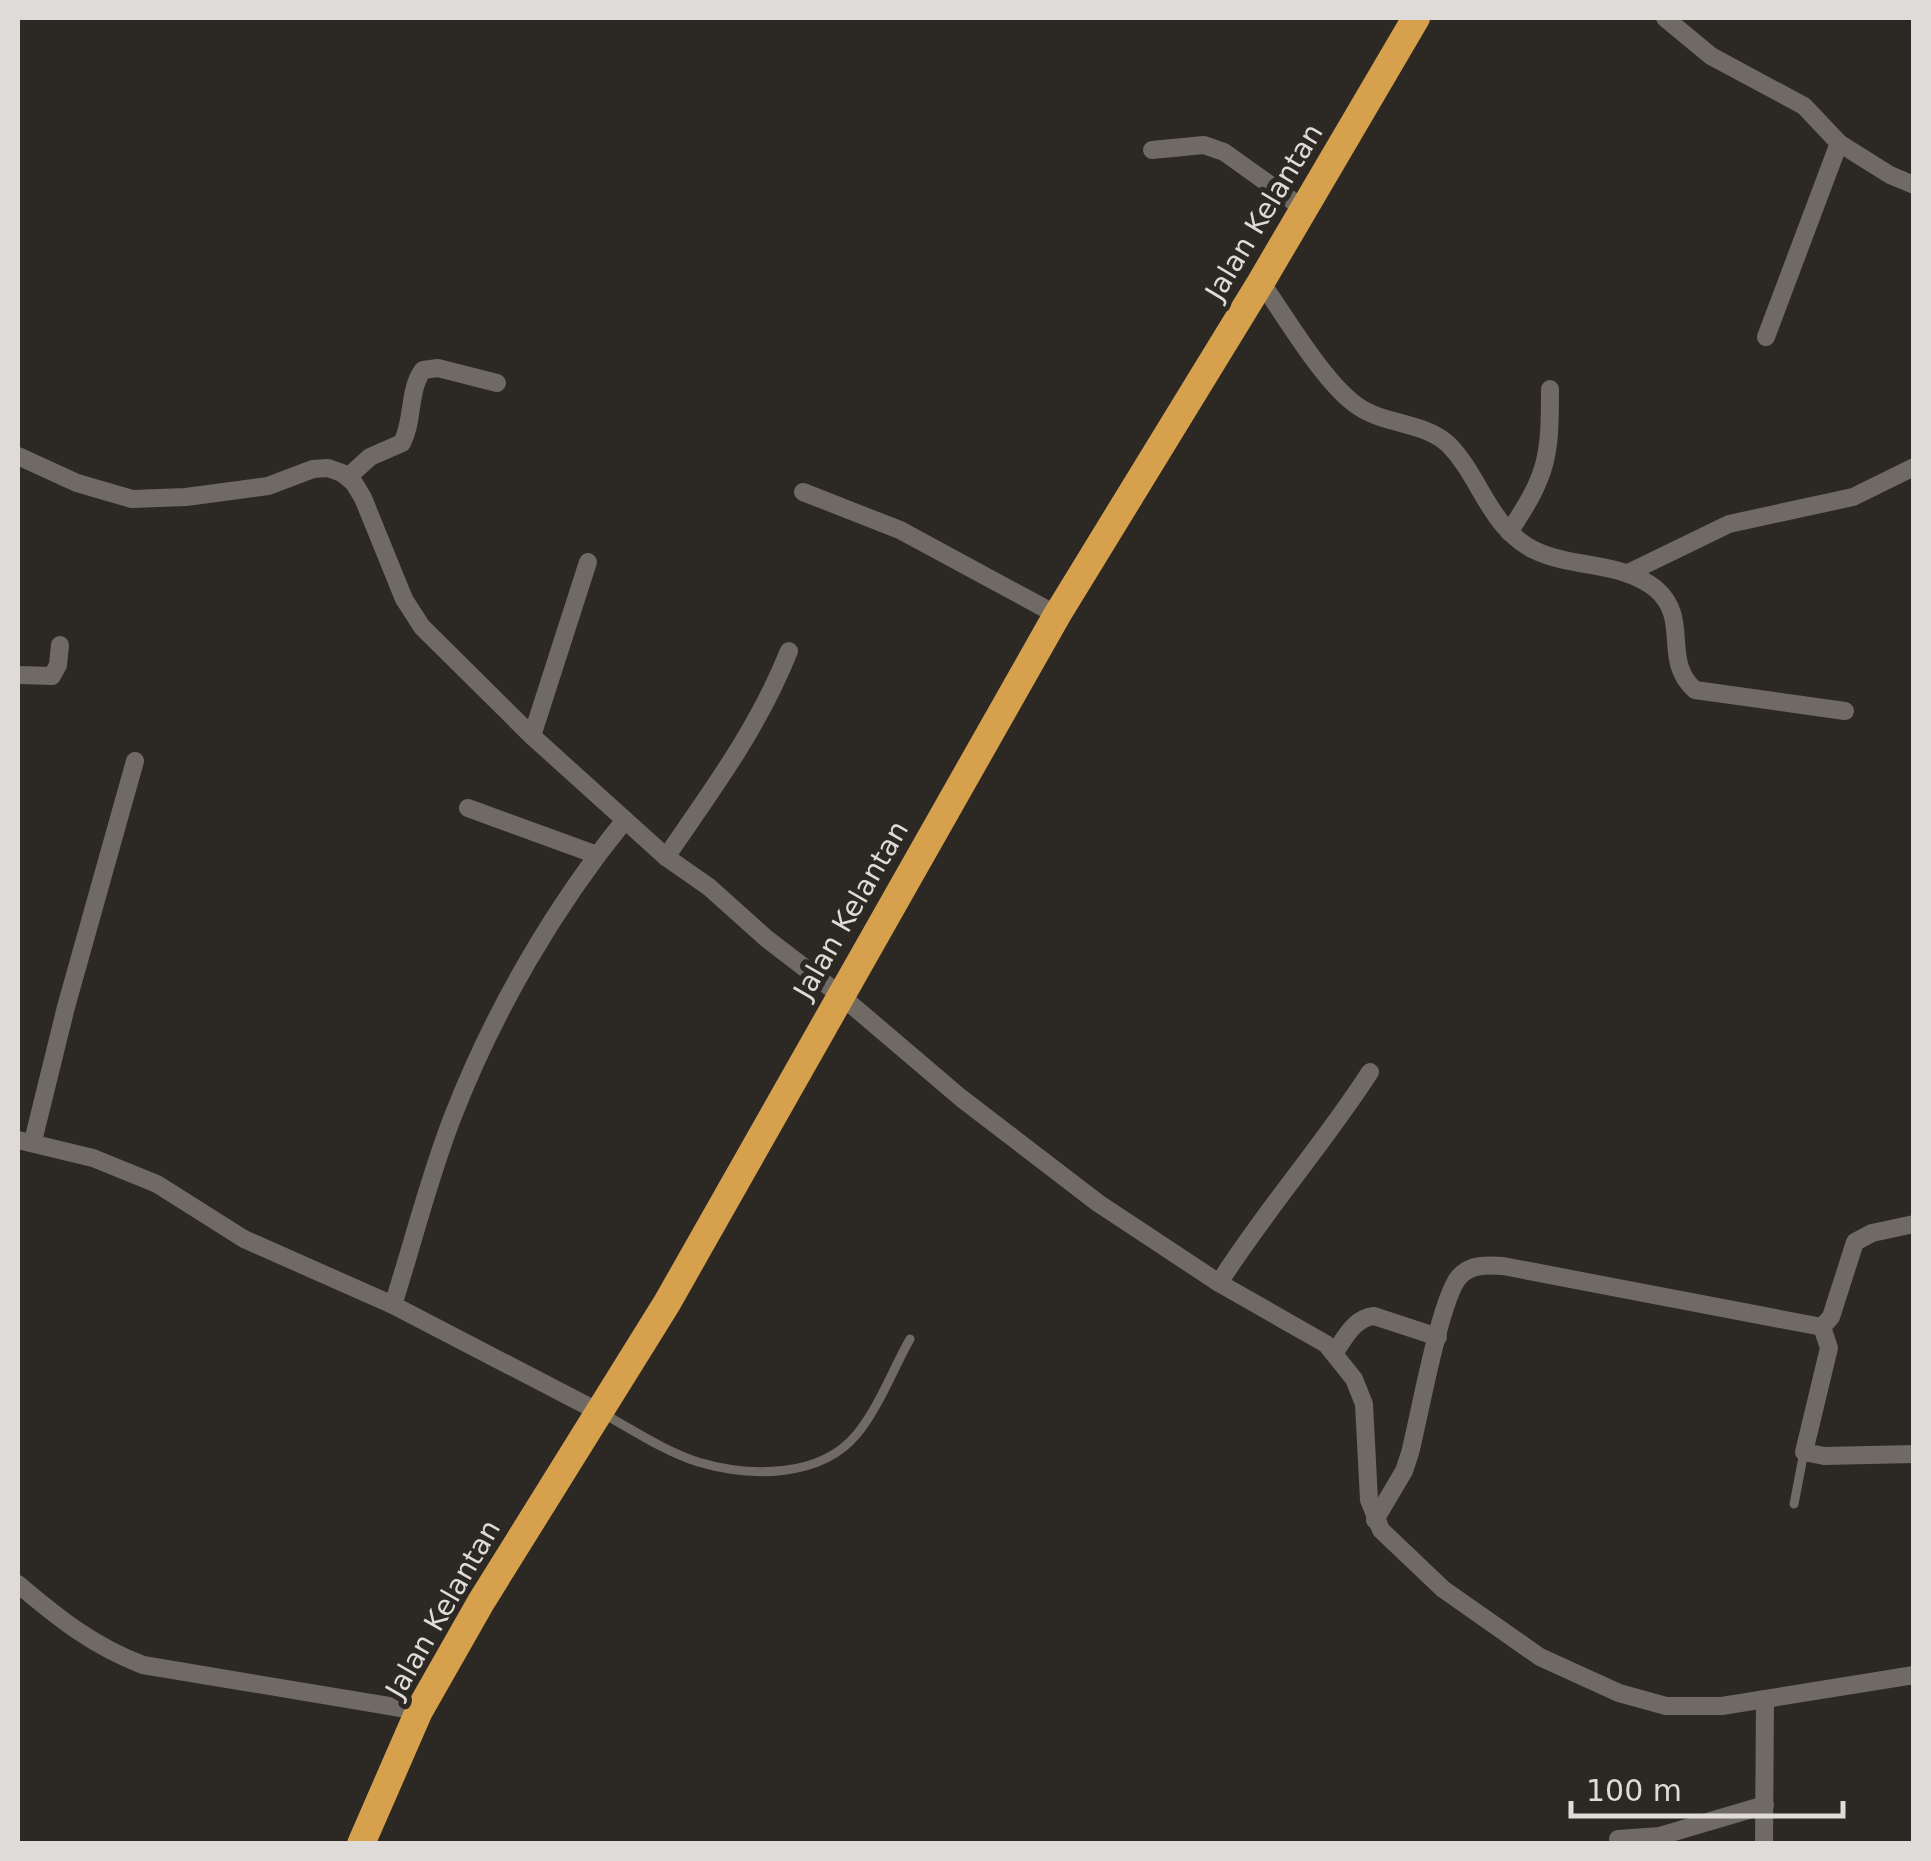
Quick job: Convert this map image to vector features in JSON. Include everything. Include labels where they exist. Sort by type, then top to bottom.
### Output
[{"type":"highway","name":"Jalan Kelantan","points":[[361,1844],[419,1711],[481,1602],[667,1303],[1057,615],[1416,18]]},
{"type":"street","points":[[1665,18],[1711,56],[1804,106],[1838,143],[1914,185]]},
{"type":"street","points":[[1766,338],[1838,143]]},
{"type":"street","points":[[1152,150],[1204,145],[1224,152],[1304,209]]},
{"type":"street","points":[[1260,282],[1347,399],[1381,419],[1426,430],[1446,442],[1510,532],[1535,550],[1645,580],[1671,606],[1676,626],[1676,659],[1684,681],[1695,690],[1846,711]]},
{"type":"street","points":[[348,477],[370,457],[402,443],[416,382],[423,370],[430,367],[497,382]]},
{"type":"street","points":[[1510,532],[1530,501],[1547,462],[1550,390]]},
{"type":"street","points":[[18,456],[98,491],[132,499],[186,497],[268,486],[313,469],[328,468],[348,477],[363,498],[412,614],[446,653],[625,820],[1038,1158],[1219,1282],[1335,1352],[1354,1378],[1364,1404],[1368,1500],[1390,1542],[1470,1608],[1540,1657],[1618,1693],[1666,1706],[1722,1706],[1914,1675]]},
{"type":"street","points":[[1628,573],[1728,524],[1853,496],[1914,466]]},
{"type":"street","points":[[803,492],[928,543],[1057,615]]},
{"type":"street","points":[[532,736],[588,562]]},
{"type":"street","points":[[18,675],[52,676],[60,646]]},
{"type":"street","points":[[666,856],[740,750],[768,703],[789,651]]},
{"type":"street","points":[[135,760],[25,1141],[94,1158],[157,1184],[244,1239],[393,1305],[599,1412]]},
{"type":"street","points":[[468,808],[596,854]]},
{"type":"street","points":[[393,1305],[452,1118],[474,1068],[529,961],[596,854],[625,820]]},
{"type":"street","points":[[1219,1282],[1257,1224],[1336,1126],[1370,1072]]},
{"type":"street","points":[[1822,1327],[1831,1317],[1856,1242],[1872,1233],[1914,1224]]},
{"type":"street","points":[[1376,1520],[1404,1471],[1453,1287],[1464,1273],[1478,1266],[1503,1266],[1822,1327]]},
{"type":"street","points":[[1335,1352],[1353,1327],[1366,1317],[1374,1316],[1438,1337]]},
{"type":"street","points":[[1822,1327],[1829,1348],[1804,1452],[1824,1456],[1914,1454]]},
{"type":"street","points":[[18,1584],[40,1606],[85,1636],[143,1665],[419,1711]]},
{"type":"street","points":[[1764,1844],[1765,1699]]},
{"type":"street","points":[[1618,1839],[1660,1836],[1764,1805]]},
{"type":"lane","points":[[599,1412],[700,1462],[780,1472],[809,1465],[857,1434],[910,1339]]},
{"type":"lane","points":[[1794,1504],[1804,1452]]}]
